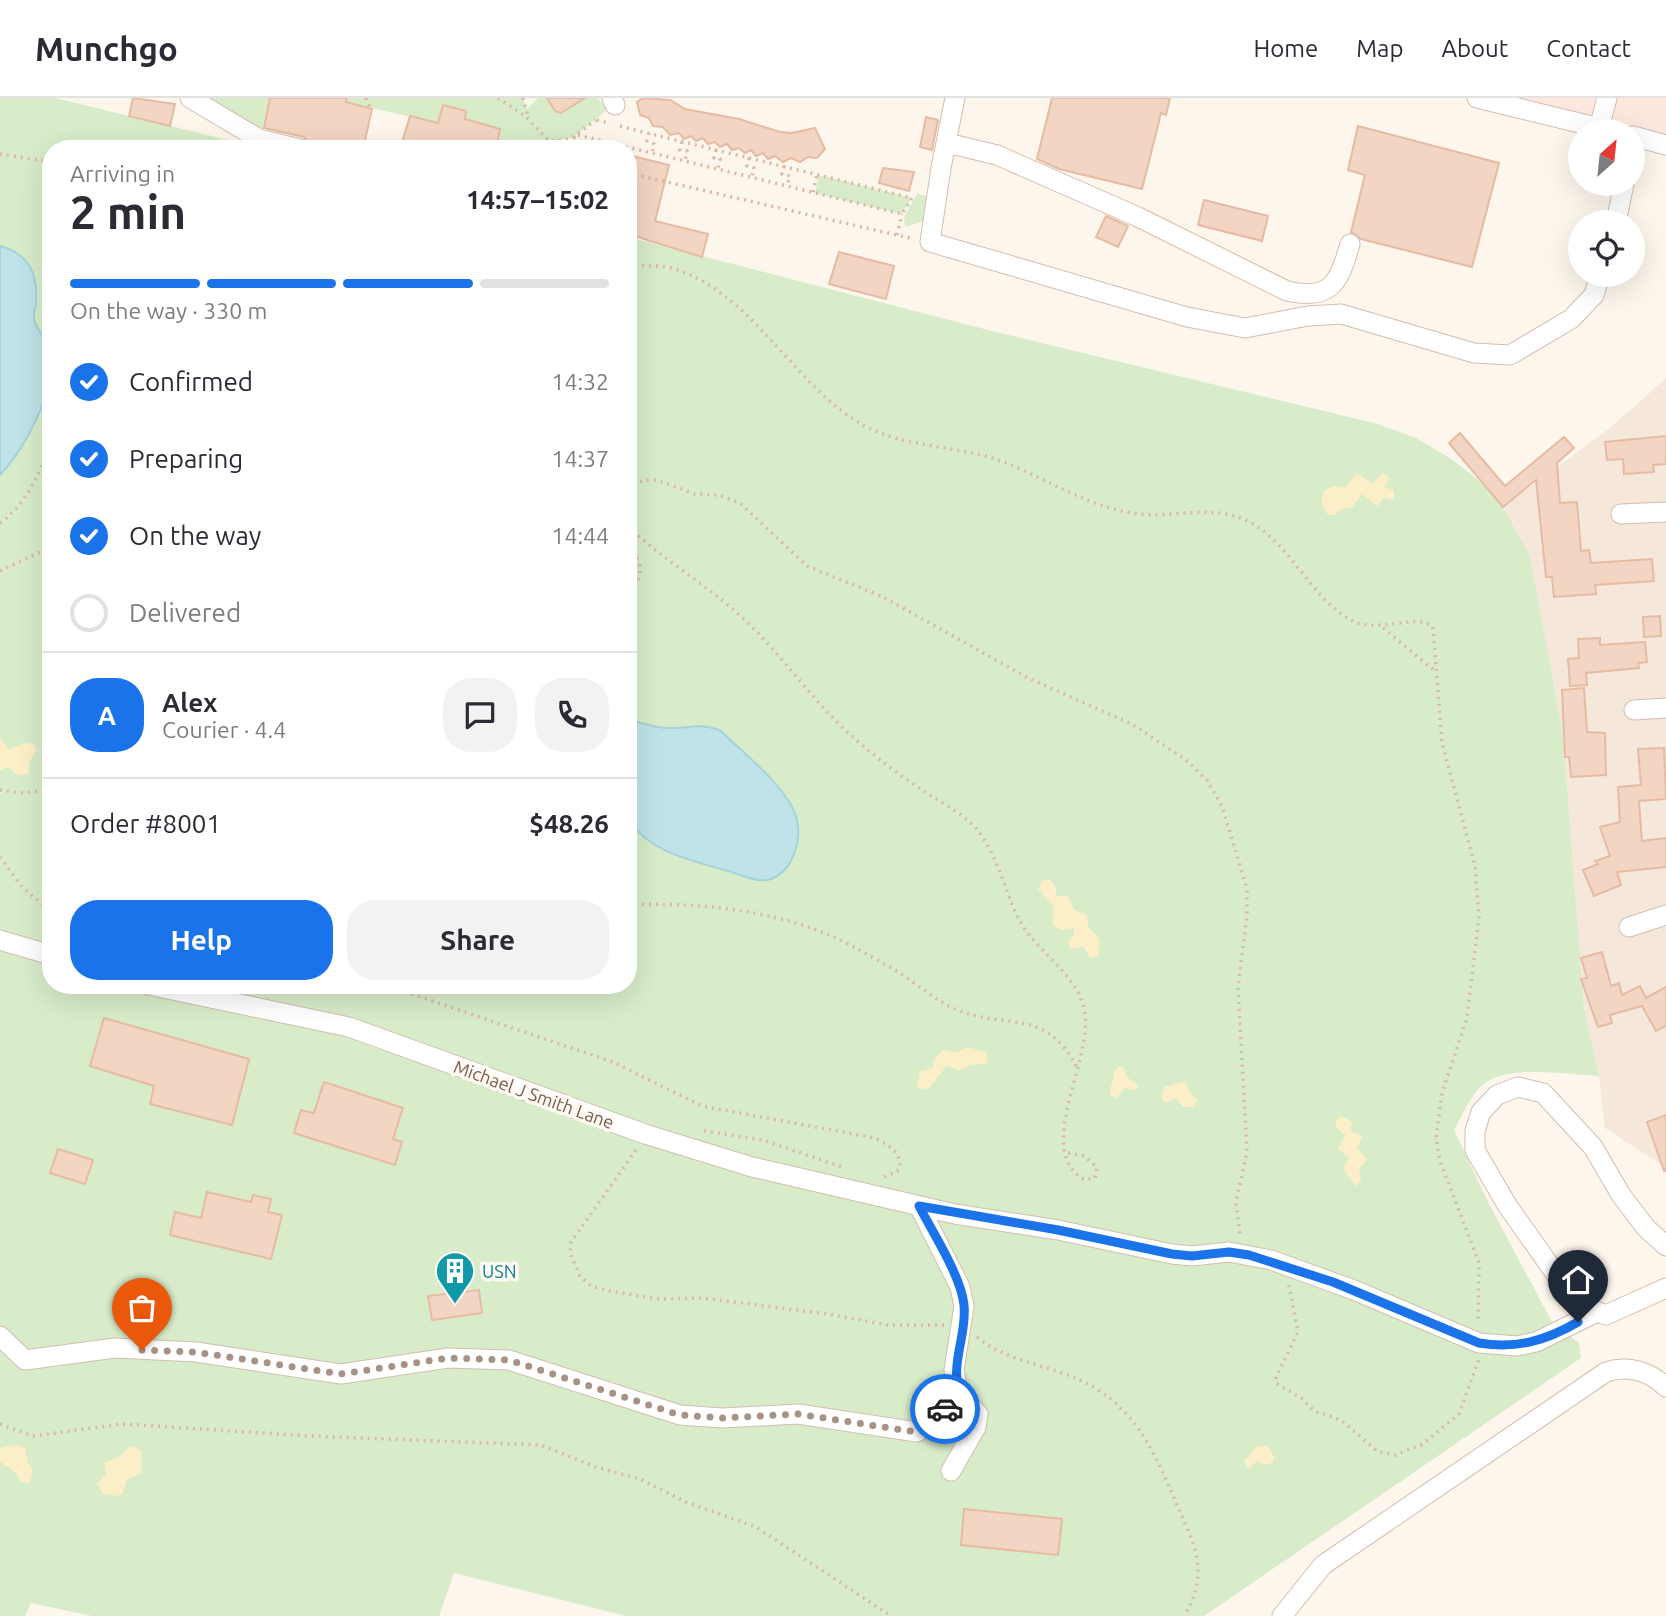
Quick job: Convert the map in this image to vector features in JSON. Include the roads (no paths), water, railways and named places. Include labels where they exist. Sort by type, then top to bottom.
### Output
[{"type":"street","points":[[190,98],[262,140]]},
{"type":"street","points":[[955,98],[930,242],[1187,317],[1245,328],[1308,316],[1341,314],[1474,353],[1510,355],[1571,319],[1594,295],[1596,287]]},
{"type":"street","points":[[1477,98],[1543,106],[1577,119]]},
{"type":"street","points":[[1606,119],[1607,98]]},
{"type":"street","points":[[1645,139],[1666,145]]},
{"type":"street","points":[[947,143],[997,155],[1138,217],[1295,293],[1314,295],[1327,290],[1343,271],[1350,244]]},
{"type":"street","points":[[1620,514],[1666,512]]},
{"type":"street","points":[[1634,710],[1666,708]]},
{"type":"street","points":[[1629,927],[1666,915]]},
{"type":"street","points":[[0,940],[42,952]]},
{"type":"street","name":"Michael J Smith Lane","points":[[192,994],[349,1027],[645,1134],[752,1167],[919,1206],[1058,1230],[1172,1254],[1192,1256],[1229,1252],[1249,1255],[1343,1286],[1479,1343],[1501,1346],[1536,1342],[1598,1312],[1606,1315],[1666,1289]]},
{"type":"street","points":[[1598,1312],[1567,1290],[1507,1205],[1475,1150],[1475,1131],[1481,1112],[1497,1095],[1518,1087],[1543,1093],[1593,1147],[1621,1195],[1646,1228],[1666,1246]]},
{"type":"street","points":[[919,1206],[960,1287],[964,1306],[954,1370],[958,1391],[978,1414],[976,1427],[951,1471]]},
{"type":"street","points":[[0,1336],[25,1360],[115,1348],[195,1352],[341,1374],[448,1358],[509,1360],[680,1415],[723,1418],[798,1414],[916,1432],[938,1419],[958,1391]]},
{"type":"street","points":[[1282,1616],[1323,1565],[1606,1372],[1632,1369],[1649,1374],[1666,1387]]},
{"type":"water","points":[[0,246],[18,254],[30,266],[33,274],[36,292],[34,319],[42,335],[42,406],[20,449],[0,475]]},
{"type":"water","points":[[637,722],[666,728],[701,726],[721,731],[784,794],[796,816],[798,833],[797,845],[785,869],[777,876],[762,880],[675,855],[650,842],[639,832]]},
{"type":"place","name":"USN","points":[[455,1305]]}]
